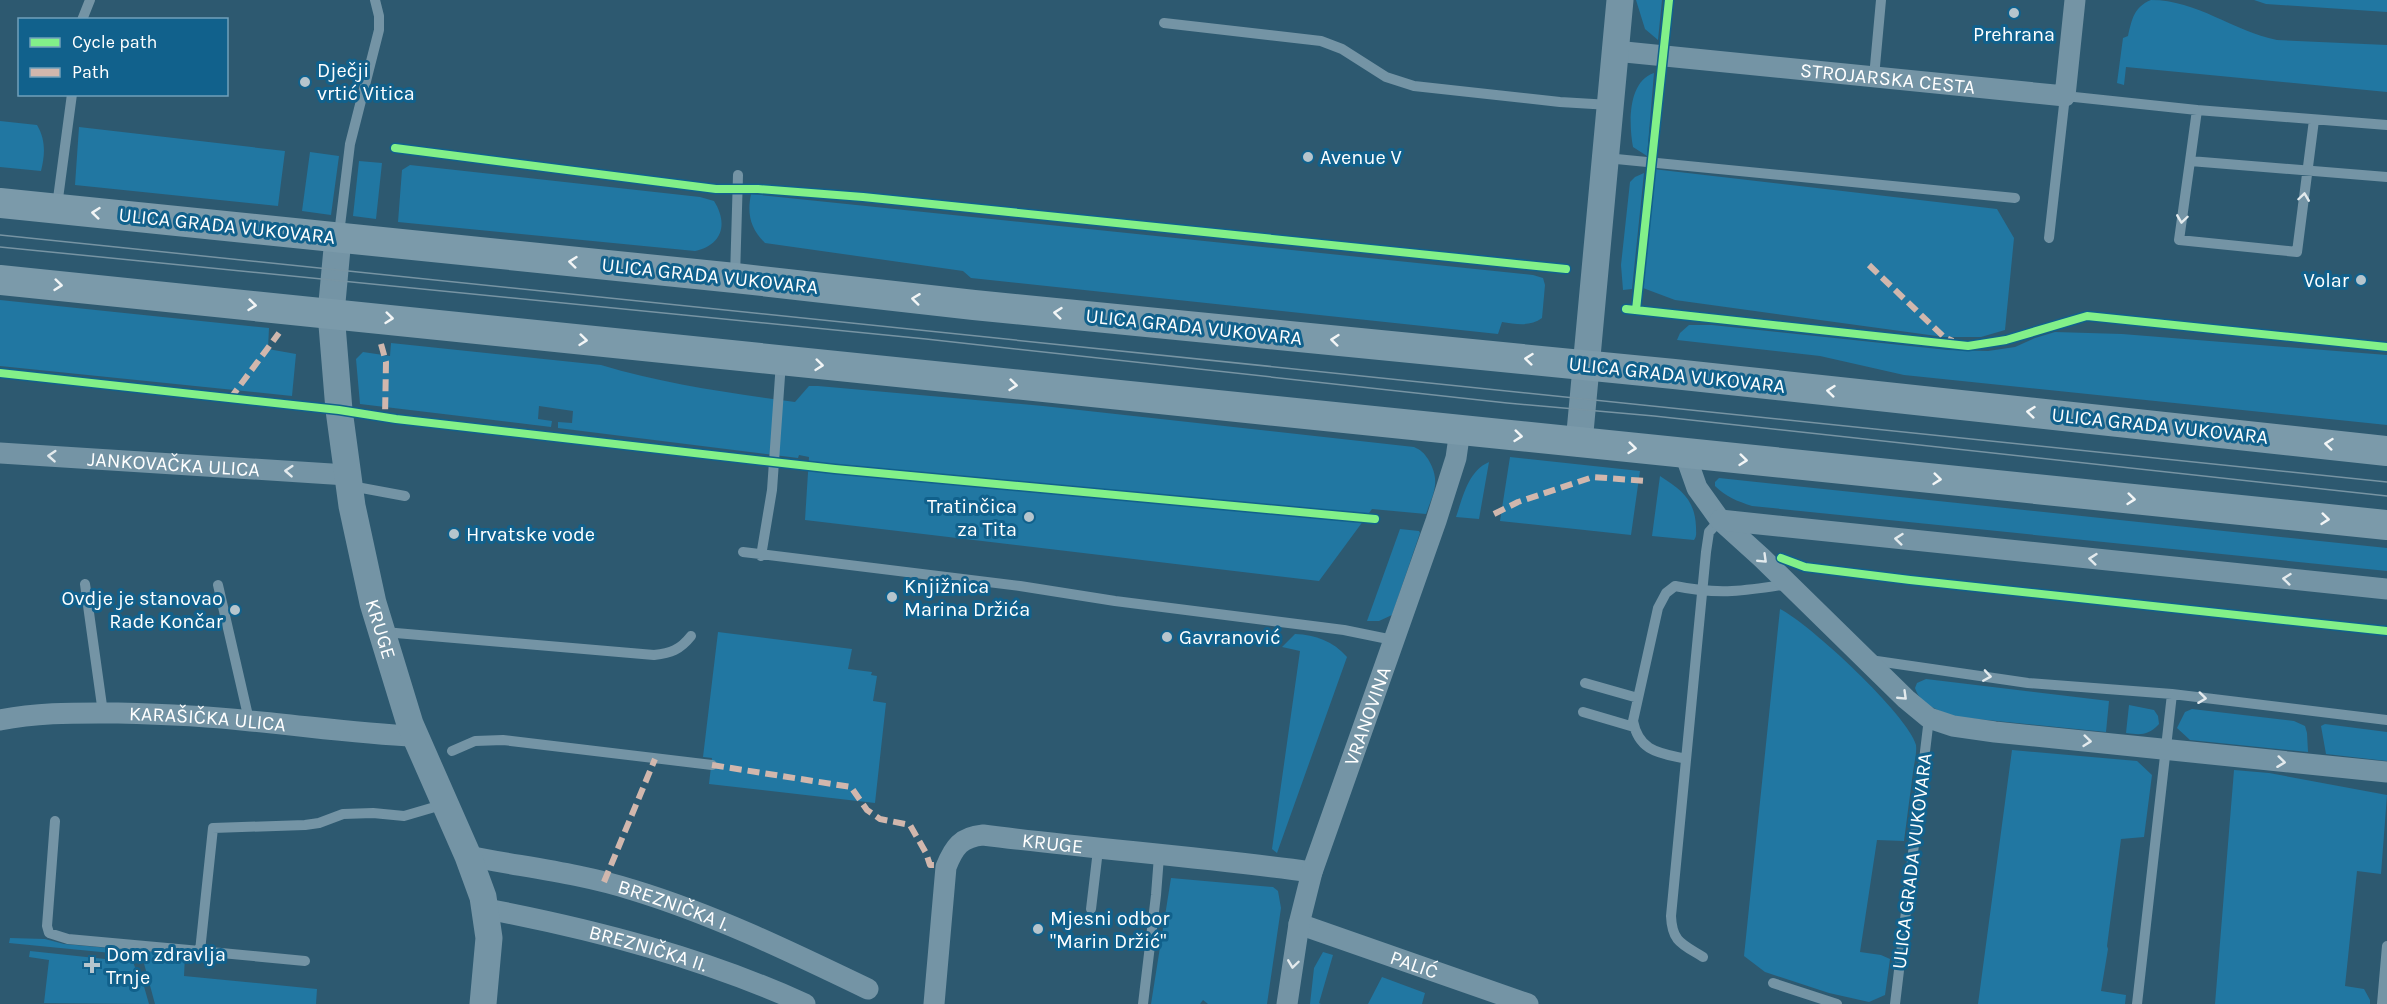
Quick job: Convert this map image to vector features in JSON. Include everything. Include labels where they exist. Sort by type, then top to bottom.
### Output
[{"type":"main road","name":"ULICA GRADA VUKOVARA","points":[[0,203],[735,278],[974,305],[1588,365],[2387,451]]},
{"type":"main road","points":[[0,279],[2387,525]]},
{"type":"street","points":[[1579,443],[1620,0]]},
{"type":"street","points":[[2065,96],[2075,0]]},
{"type":"street","name":"STROJARSKA CESTA","points":[[1615,51],[2065,96]]},
{"type":"street","name":"KRUGE","points":[[338,238],[331,313],[347,481],[381,631],[415,736],[468,856],[487,909],[489,938],[483,1004]]},
{"type":"street","name":"VRANOVINA","points":[[1287,1004],[1299,924],[1312,872],[1437,521],[1456,458],[1460,430]]},
{"type":"street","name":"JANKOVAČKA ULICA","points":[[0,453],[347,481]]},
{"type":"street","points":[[1685,454],[1698,488],[1720,520],[1906,699],[1929,718],[1953,726],[1995,732],[2387,772]]},
{"type":"street","points":[[1720,520],[2387,589]]},
{"type":"street","name":"KARAŠIČKA ULICA","points":[[0,720],[30,714],[163,714],[249,720],[362,734],[415,736]]},
{"type":"street","name":"KRUGE","points":[[934,1004],[946,867],[955,847],[963,840],[983,835],[1098,850],[1312,872]]},
{"type":"street","name":"BREZNIČKA I.","points":[[468,856],[604,882],[662,899],[747,932],[868,989]]},
{"type":"street","name":"BREZNIČKA II.","points":[[487,909],[566,925],[677,956],[730,973],[805,1004]]},
{"type":"street","name":"PALIĆ","points":[[1299,924],[1528,1004]]},
{"type":"lane","points":[[83,18],[90,0]]},
{"type":"lane","points":[[338,238],[350,144],[379,30],[379,16],[375,0]]},
{"type":"lane","points":[[1875,77],[1881,0]]},
{"type":"lane","points":[[1164,23],[1321,41],[1342,49],[1386,77],[1414,86],[1560,102],[1611,105]]},
{"type":"lane","points":[[57,209],[72,96]]},
{"type":"lane","points":[[2049,238],[2065,96],[2197,110],[2387,125]]},
{"type":"lane","points":[[2197,110],[2180,240],[2296,252],[2314,120]]},
{"type":"lane","points":[[1606,158],[2014,198]]},
{"type":"lane","points":[[2190,161],[2387,177]]},
{"type":"lane","points":[[735,278],[738,175]]},
{"type":"lane","points":[[761,556],[772,490],[781,361]]},
{"type":"lane","points":[[347,481],[405,496]]},
{"type":"lane","points":[[1703,957],[1675,938],[1671,931],[1671,916],[1708,532],[1720,520]]},
{"type":"lane","points":[[743,552],[1333,628],[1393,640]]},
{"type":"lane","points":[[86,584],[103,713]]},
{"type":"lane","points":[[1686,759],[1653,751],[1638,738],[1633,722],[1658,608],[1666,593],[1676,586],[1702,592],[1735,592],[1788,584]]},
{"type":"lane","points":[[218,585],[249,720]]},
{"type":"lane","points":[[381,631],[654,656],[671,653],[682,647],[691,636]]},
{"type":"lane","points":[[1867,659],[2028,683],[2172,694],[2387,720]]},
{"type":"lane","points":[[1584,683],[1638,698]]},
{"type":"lane","points":[[2137,1004],[2172,694]]},
{"type":"lane","points":[[1583,712],[1634,727]]},
{"type":"lane","name":"ULICA GRADA VUKOVARA","points":[[1895,1004],[1929,718]]},
{"type":"lane","points":[[452,751],[475,741],[503,741],[712,765]]},
{"type":"lane","points":[[200,951],[213,828],[304,825],[319,823],[343,814],[373,813],[404,816],[445,804]]},
{"type":"lane","points":[[55,821],[47,926],[49,933],[68,939],[305,961]]},
{"type":"lane","points":[[1091,909],[1098,850]]},
{"type":"lane","points":[[1143,1004],[1159,856]]},
{"type":"lane","points":[[2382,1004],[2387,946]]},
{"type":"lane","points":[[1773,983],[1837,1004]]},
{"type":"shaded area","points":[[1636,0],[1662,0],[1658,40],[1645,29]]},
{"type":"shaded area","points":[[2151,0],[2184,5],[2245,30],[2277,40],[2387,45],[2387,92],[2126,67],[2124,85],[2117,83],[2123,38],[2128,36],[2137,10]]},
{"type":"shaded area","points":[[2254,0],[2387,0],[2387,12],[2266,4]]},
{"type":"shaded area","points":[[1654,73],[1647,156],[1633,147],[1631,116],[1634,95],[1639,85]]},
{"type":"shaded area","points":[[0,121],[37,125],[44,148],[41,171],[0,167]]},
{"type":"shaded area","points":[[79,127],[285,151],[278,206],[75,185]]},
{"type":"shaded area","points":[[310,152],[339,156],[331,215],[302,211]]},
{"type":"shaded area","points":[[359,161],[382,163],[376,219],[353,216]]},
{"type":"shaded area","points":[[410,165],[700,197],[714,201],[722,225],[712,244],[695,251],[398,222],[402,170]]},
{"type":"shaded area","points":[[1653,169],[1997,209],[2014,238],[2005,330],[1981,337],[1944,337],[1675,300],[1643,288]]},
{"type":"shaded area","points":[[1644,173],[1632,289],[1623,290],[1621,265],[1630,182]]},
{"type":"shaded area","points":[[751,194],[1533,275],[1543,278],[1545,285],[1542,318],[1528,324],[1502,322],[1498,334],[971,278],[963,271],[765,243],[756,232],[751,220],[749,208]]},
{"type":"shaded area","points":[[0,300],[269,328],[268,349],[296,354],[292,396],[0,366]]},
{"type":"shaded area","points":[[1689,325],[1712,325],[1948,350],[1988,351],[2015,347],[2055,332],[2122,334],[2387,355],[2387,425],[1904,375],[1820,356],[1677,340],[1680,333]]},
{"type":"shaded area","points":[[391,343],[601,365],[673,383],[795,402],[809,386],[818,386],[1043,406],[1414,447],[1428,459],[1434,474],[1435,486],[1426,514],[1372,509],[1319,581],[805,520],[809,457],[799,455],[798,458],[558,428],[558,422],[572,423],[573,411],[539,406],[538,419],[552,421],[551,427],[360,404],[356,359],[363,352],[390,356]]},
{"type":"shaded area","points":[[1510,457],[1640,471],[1631,535],[1500,521]]},
{"type":"shaded area","points":[[1489,462],[1479,519],[1456,517],[1471,478]]},
{"type":"shaded area","points":[[1660,476],[1681,491],[1690,503],[1695,518],[1696,537],[1694,540],[1652,536]]},
{"type":"shaded area","points":[[1719,478],[2387,548],[2387,571],[1752,506],[1719,490],[1715,482]]},
{"type":"shaded area","points":[[1400,529],[1420,533],[1392,615],[1379,621],[1367,621]]},
{"type":"shaded area","points":[[1780,609],[1812,632],[1878,693],[1896,713],[1916,745],[1904,841],[1877,840],[1860,952],[1881,955],[1890,959],[1885,995],[1869,1002],[1829,993],[1765,972],[1744,956]]},
{"type":"shaded area","points":[[718,632],[852,649],[848,669],[872,672],[871,675],[877,676],[873,701],[886,703],[875,803],[709,784],[712,758],[703,757]]},
{"type":"shaded area","points":[[1295,634],[1324,640],[1347,657],[1277,853],[1272,849],[1300,651],[1282,647]]},
{"type":"shaded area","points":[[1926,679],[2109,701],[2106,732],[1957,717],[1938,710],[1921,699],[1915,688],[1917,683]]},
{"type":"shaded area","points":[[2129,705],[2154,710],[2159,724],[2144,734],[2126,733]]},
{"type":"shaded area","points":[[2192,709],[2294,721],[2305,726],[2308,752],[2190,740],[2177,728],[2185,712]]},
{"type":"shaded area","points":[[2325,724],[2387,732],[2387,761],[2326,754],[2321,726]]},
{"type":"shaded area","points":[[2012,750],[2137,761],[2152,775],[2144,837],[2121,839],[2101,991],[2126,995],[2125,1004],[1978,1004]]},
{"type":"shaded area","points":[[2234,770],[2269,773],[2387,795],[2381,874],[2357,871],[2345,986],[2364,989],[2370,1004],[2215,1004]]},
{"type":"shaded area","points":[[1171,878],[1273,887],[1278,891],[1281,908],[1267,1004],[1208,1004],[1203,1000],[1200,1004],[1151,1004]]},
{"type":"shaded area","points":[[10,938],[45,939],[64,944],[185,955],[184,976],[317,989],[316,1004],[155,1004],[142,956],[9,943]]},
{"type":"shaded area","points":[[30,951],[133,962],[138,975],[141,976],[149,1004],[44,1003],[49,960],[29,957]]},
{"type":"shaded area","points":[[1323,952],[1333,955],[1319,1003],[1321,1004],[1310,1004],[1314,968]]},
{"type":"shaded area","points":[[1382,977],[1425,993],[1422,1004],[1368,1004]]},
{"type":"tram line","points":[[0,235],[2387,482]]},
{"type":"tram line","points":[[0,247],[926,339],[2387,496]]},
{"type":"marked path","points":[[1869,265],[1944,337],[1953,341]]},
{"type":"marked path","points":[[230,399],[279,333]]},
{"type":"marked path","points":[[381,344],[386,362],[385,417]]},
{"type":"marked path","points":[[1494,514],[1518,502],[1593,477],[1646,481]]},
{"type":"marked path","points":[[604,882],[655,759]]},
{"type":"marked path","points":[[712,765],[851,787],[867,810],[880,819],[910,825],[930,865],[935,865]]},
{"type":"cycle path","points":[[1636,310],[1669,0]]},
{"type":"cycle path","points":[[395,148],[716,189],[758,189],[863,197],[1566,269]]},
{"type":"cycle path","points":[[1626,309],[1968,346],[2006,340],[2087,316],[2387,347]]},
{"type":"cycle path","points":[[0,373],[339,410],[396,419],[835,469],[1375,519]]},
{"type":"cycle path","points":[[1781,558],[1805,567],[1910,580],[2387,631]]},
{"type":"place","name":"Prehrana","points":[[2014,13]]},
{"type":"place","name":"Dječji vrtić Vitica","points":[[305,82]]},
{"type":"place","name":"Avenue V","points":[[1308,157]]},
{"type":"place","name":"Volar","points":[[2361,280]]},
{"type":"place","name":"Tratinčica za Tita","points":[[1029,517]]},
{"type":"place","name":"Hrvatske vode","points":[[454,534]]},
{"type":"place","name":"Knjižnica Marina Držića","points":[[892,597]]},
{"type":"place","name":"Ovdje je stanovao Rade Končar","points":[[235,610]]},
{"type":"place","name":"Gavranović","points":[[1167,637]]},
{"type":"place","name":"Mjesni odbor \"Marin Držić\"","points":[[1038,929]]},
{"type":"place","name":"Dom zdravlja Trnje","points":[[92,965]]}]
